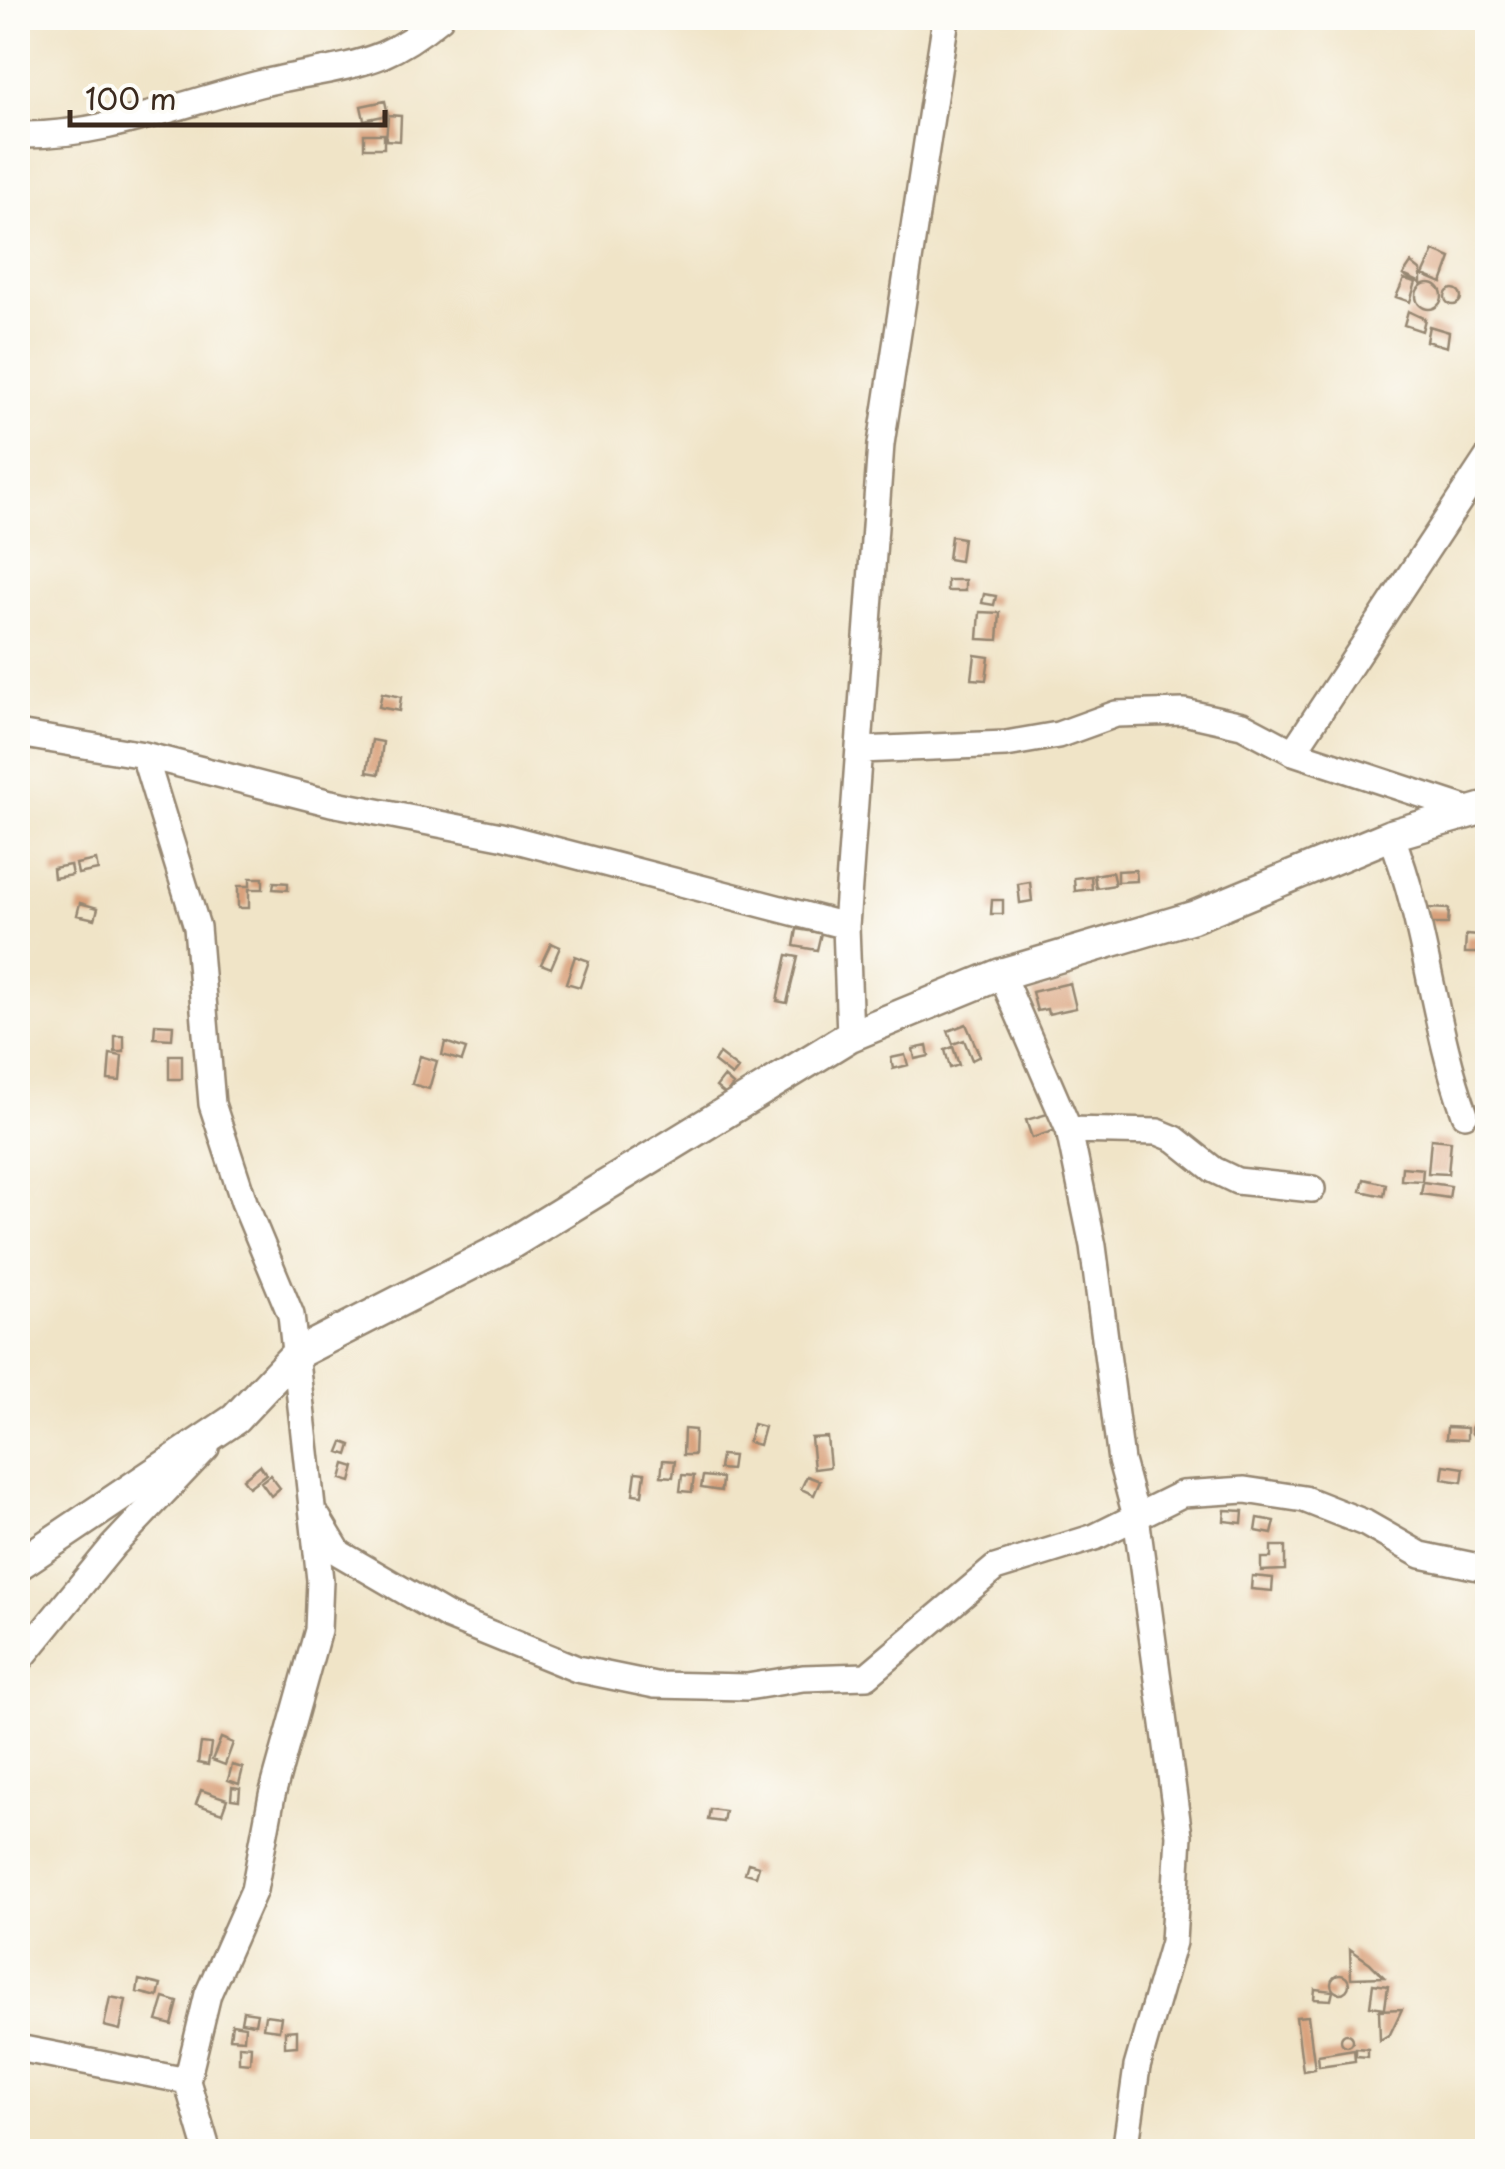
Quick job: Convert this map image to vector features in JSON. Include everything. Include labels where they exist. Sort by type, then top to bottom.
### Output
[{"type":"street","points":[[18,135],[68,133],[115,124],[234,90],[349,65],[403,44],[440,18]]},
{"type":"street","points":[[850,1036],[846,926],[881,444],[946,18]]},
{"type":"street","points":[[1293,752],[1488,457]]},
{"type":"street","points":[[1459,497],[1488,489]]},
{"type":"street","points":[[860,750],[1006,744],[1058,735],[1116,714],[1140,710],[1184,712],[1242,725],[1293,752],[1480,809]]},
{"type":"street","points":[[18,734],[144,755],[331,803],[502,836],[846,926]]},
{"type":"street","points":[[144,755],[197,926],[212,1104],[244,1202],[291,1315],[321,1606],[311,1663],[272,1796],[254,1890],[208,1994],[188,2081],[208,2152]]},
{"type":"street","points":[[18,1662],[114,1546],[296,1354],[507,1246],[850,1036],[1002,974],[1193,918],[1391,836],[1480,809]]},
{"type":"street","points":[[1391,836],[1410,883],[1430,968],[1436,1018],[1465,1114]]},
{"type":"street","points":[[1002,974],[1069,1130],[1093,1246],[1120,1460],[1136,1516],[1179,1836],[1173,1942],[1140,2053],[1125,2152]]},
{"type":"street","points":[[1069,1130],[1158,1132],[1187,1146],[1214,1170],[1236,1181],[1312,1189]]},
{"type":"street","points":[[18,1564],[234,1418]]},
{"type":"street","points":[[313,1511],[340,1553],[450,1617],[508,1644],[608,1678],[655,1685],[747,1687],[803,1678],[871,1674],[995,1568],[1095,1537],[1182,1494],[1246,1490],[1304,1499],[1365,1523],[1421,1555],[1488,1569]]},
{"type":"street","points":[[18,2048],[188,2081]]},
{"type":"building","points":[[385,101],[388,115],[364,120],[361,106]]},
{"type":"building","points":[[388,115],[401,116],[400,141],[386,140]]},
{"type":"building","points":[[364,134],[384,134],[384,148],[364,148]]},
{"type":"building","points":[[1434,251],[1451,258],[1442,283],[1423,275]]},
{"type":"building","points":[[1411,263],[1421,271],[1421,283],[1403,275]]},
{"type":"building","points":[[1404,279],[1416,282],[1410,302],[1396,297]]},
{"type":"building","points":[[1429,283],[1438,287],[1442,296],[1438,305],[1429,309],[1420,305],[1416,296],[1420,287]]},
{"type":"building","points":[[1453,289],[1461,297],[1453,305],[1445,297]]},
{"type":"building","points":[[1408,311],[1425,319],[1422,331],[1404,325]]},
{"type":"building","points":[[1429,326],[1449,332],[1447,347],[1426,341]]},
{"type":"building","points":[[951,536],[963,538],[960,561],[948,559]]},
{"type":"building","points":[[947,580],[965,580],[965,591],[947,591]]},
{"type":"building","points":[[984,594],[996,596],[994,605],[982,603]]},
{"type":"building","points":[[980,612],[1000,613],[998,640],[978,639]]},
{"type":"building","points":[[975,655],[989,657],[986,680],[972,679]]},
{"type":"building","points":[[382,693],[401,697],[399,711],[379,707]]},
{"type":"building","points":[[372,740],[383,742],[379,774],[367,772]]},
{"type":"building","points":[[96,860],[98,870],[78,874],[76,864]]},
{"type":"building","points":[[70,865],[72,875],[54,878],[53,868]]},
{"type":"building","points":[[1136,870],[1137,881],[1117,882],[1117,871]]},
{"type":"building","points":[[1112,872],[1115,885],[1096,888],[1094,875]]},
{"type":"building","points":[[1091,876],[1092,889],[1075,891],[1074,878]]},
{"type":"building","points":[[250,878],[263,878],[263,889],[249,889],[249,908],[238,908],[238,886],[250,886]]},
{"type":"building","points":[[274,882],[288,883],[288,890],[273,889]]},
{"type":"building","points":[[1030,882],[1032,901],[1020,903],[1018,884]]},
{"type":"building","points":[[992,900],[1003,900],[1003,914],[991,914]]},
{"type":"building","points":[[80,903],[98,908],[95,919],[77,915]]},
{"type":"building","points":[[1426,908],[1449,909],[1448,924],[1425,924]]},
{"type":"building","points":[[797,929],[821,933],[817,950],[794,946]]},
{"type":"building","points":[[1466,935],[1479,936],[1479,953],[1465,953]]},
{"type":"building","points":[[551,943],[560,947],[551,968],[541,964]]},
{"type":"building","points":[[787,955],[798,957],[787,1003],[777,1001]]},
{"type":"building","points":[[575,956],[589,961],[580,987],[566,983]]},
{"type":"building","points":[[1070,983],[1076,1008],[1048,1014],[1047,1009],[1037,1011],[1032,992]]},
{"type":"building","points":[[155,1024],[173,1025],[172,1039],[154,1038]]},
{"type":"building","points":[[966,1024],[980,1056],[972,1060],[964,1040],[953,1044],[948,1031]]},
{"type":"building","points":[[115,1036],[124,1036],[124,1052],[115,1052]]},
{"type":"building","points":[[445,1042],[466,1049],[462,1061],[442,1055]]},
{"type":"building","points":[[927,1046],[929,1056],[915,1059],[913,1049]]},
{"type":"building","points":[[953,1047],[959,1065],[950,1068],[945,1050]]},
{"type":"building","points":[[110,1054],[122,1056],[120,1081],[108,1080]]},
{"type":"building","points":[[719,1054],[738,1069],[732,1076],[714,1062]]},
{"type":"building","points":[[169,1055],[182,1055],[182,1079],[169,1079]]},
{"type":"building","points":[[905,1055],[908,1065],[893,1069],[891,1058]]},
{"type":"building","points":[[420,1056],[437,1061],[429,1089],[412,1084]]},
{"type":"building","points":[[724,1077],[733,1085],[726,1095],[716,1087]]},
{"type":"building","points":[[1051,1113],[1056,1130],[1032,1138],[1026,1120]]},
{"type":"building","points":[[1431,1139],[1451,1141],[1448,1174],[1428,1173]]},
{"type":"building","points":[[1402,1167],[1423,1169],[1422,1181],[1401,1180]]},
{"type":"building","points":[[1364,1179],[1386,1184],[1384,1196],[1361,1191]]},
{"type":"building","points":[[1423,1182],[1451,1186],[1449,1198],[1421,1194]]},
{"type":"building","points":[[1478,1423],[1485,1430],[1478,1437],[1471,1430]]},
{"type":"building","points":[[753,1424],[764,1427],[759,1445],[748,1442]]},
{"type":"building","points":[[1447,1427],[1467,1428],[1467,1440],[1446,1439]]},
{"type":"building","points":[[684,1429],[695,1430],[694,1455],[683,1455]]},
{"type":"building","points":[[827,1437],[830,1467],[814,1469],[811,1438]]},
{"type":"building","points":[[343,1442],[351,1445],[348,1455],[339,1452]]},
{"type":"building","points":[[721,1455],[733,1456],[731,1470],[719,1469]]},
{"type":"building","points":[[663,1460],[675,1461],[673,1477],[661,1476]]},
{"type":"building","points":[[345,1464],[355,1467],[351,1482],[341,1479]]},
{"type":"building","points":[[260,1465],[266,1474],[249,1487],[243,1479]]},
{"type":"building","points":[[1444,1465],[1464,1468],[1462,1482],[1442,1479]]},
{"type":"building","points":[[636,1472],[645,1473],[642,1495],[633,1494]]},
{"type":"building","points":[[270,1475],[280,1488],[271,1496],[261,1482]]},
{"type":"building","points":[[682,1475],[694,1476],[692,1492],[680,1491]]},
{"type":"building","points":[[703,1476],[722,1478],[721,1491],[701,1488]]},
{"type":"building","points":[[807,1476],[820,1481],[814,1495],[801,1489]]},
{"type":"building","points":[[1225,1510],[1243,1511],[1242,1523],[1224,1521]]},
{"type":"building","points":[[1258,1518],[1275,1521],[1272,1534],[1256,1531]]},
{"type":"building","points":[[1271,1546],[1285,1546],[1285,1570],[1261,1571],[1261,1558],[1271,1558]]},
{"type":"building","points":[[1252,1576],[1273,1578],[1272,1591],[1251,1589]]},
{"type":"building","points":[[221,1738],[233,1743],[225,1765],[212,1760]]},
{"type":"building","points":[[201,1743],[211,1744],[208,1765],[198,1763]]},
{"type":"building","points":[[232,1765],[243,1768],[239,1784],[228,1780]]},
{"type":"building","points":[[232,1787],[240,1788],[239,1800],[231,1799]]},
{"type":"building","points":[[201,1790],[227,1799],[222,1813],[196,1804]]},
{"type":"building","points":[[710,1809],[725,1811],[723,1822],[708,1820]]},
{"type":"building","points":[[748,1863],[759,1866],[756,1876],[745,1873]]},
{"type":"building","points":[[1350,1949],[1370,1963],[1384,1977],[1351,1978]]},
{"type":"building","points":[[1340,1975],[1349,1984],[1340,1993],[1331,1984]]},
{"type":"building","points":[[139,1980],[161,1985],[158,1997],[137,1992]]},
{"type":"building","points":[[1373,1984],[1388,1986],[1385,2008],[1370,2006]]},
{"type":"building","points":[[1315,1989],[1333,1991],[1331,2000],[1314,1999]]},
{"type":"building","points":[[110,1997],[126,2000],[120,2030],[104,2026]]},
{"type":"building","points":[[164,1998],[178,2002],[172,2025],[157,2021]]},
{"type":"building","points":[[1402,2009],[1390,2034],[1380,2040],[1379,2010]]},
{"type":"building","points":[[243,2011],[257,2013],[255,2024],[241,2022]]},
{"type":"building","points":[[265,2015],[281,2017],[279,2030],[263,2028]]},
{"type":"building","points":[[1308,2016],[1315,2069],[1303,2071],[1296,2017]]},
{"type":"building","points":[[232,2024],[245,2026],[244,2039],[230,2038]]},
{"type":"building","points":[[297,2030],[297,2046],[285,2047],[285,2031]]},
{"type":"building","points":[[1347,2034],[1353,2040],[1347,2046],[1341,2040]]},
{"type":"building","points":[[239,2045],[251,2046],[250,2063],[239,2062]]},
{"type":"building","points":[[1356,2048],[1368,2049],[1368,2057],[1356,2056]]},
{"type":"building","points":[[1354,2049],[1355,2061],[1319,2066],[1318,2055]]}]
